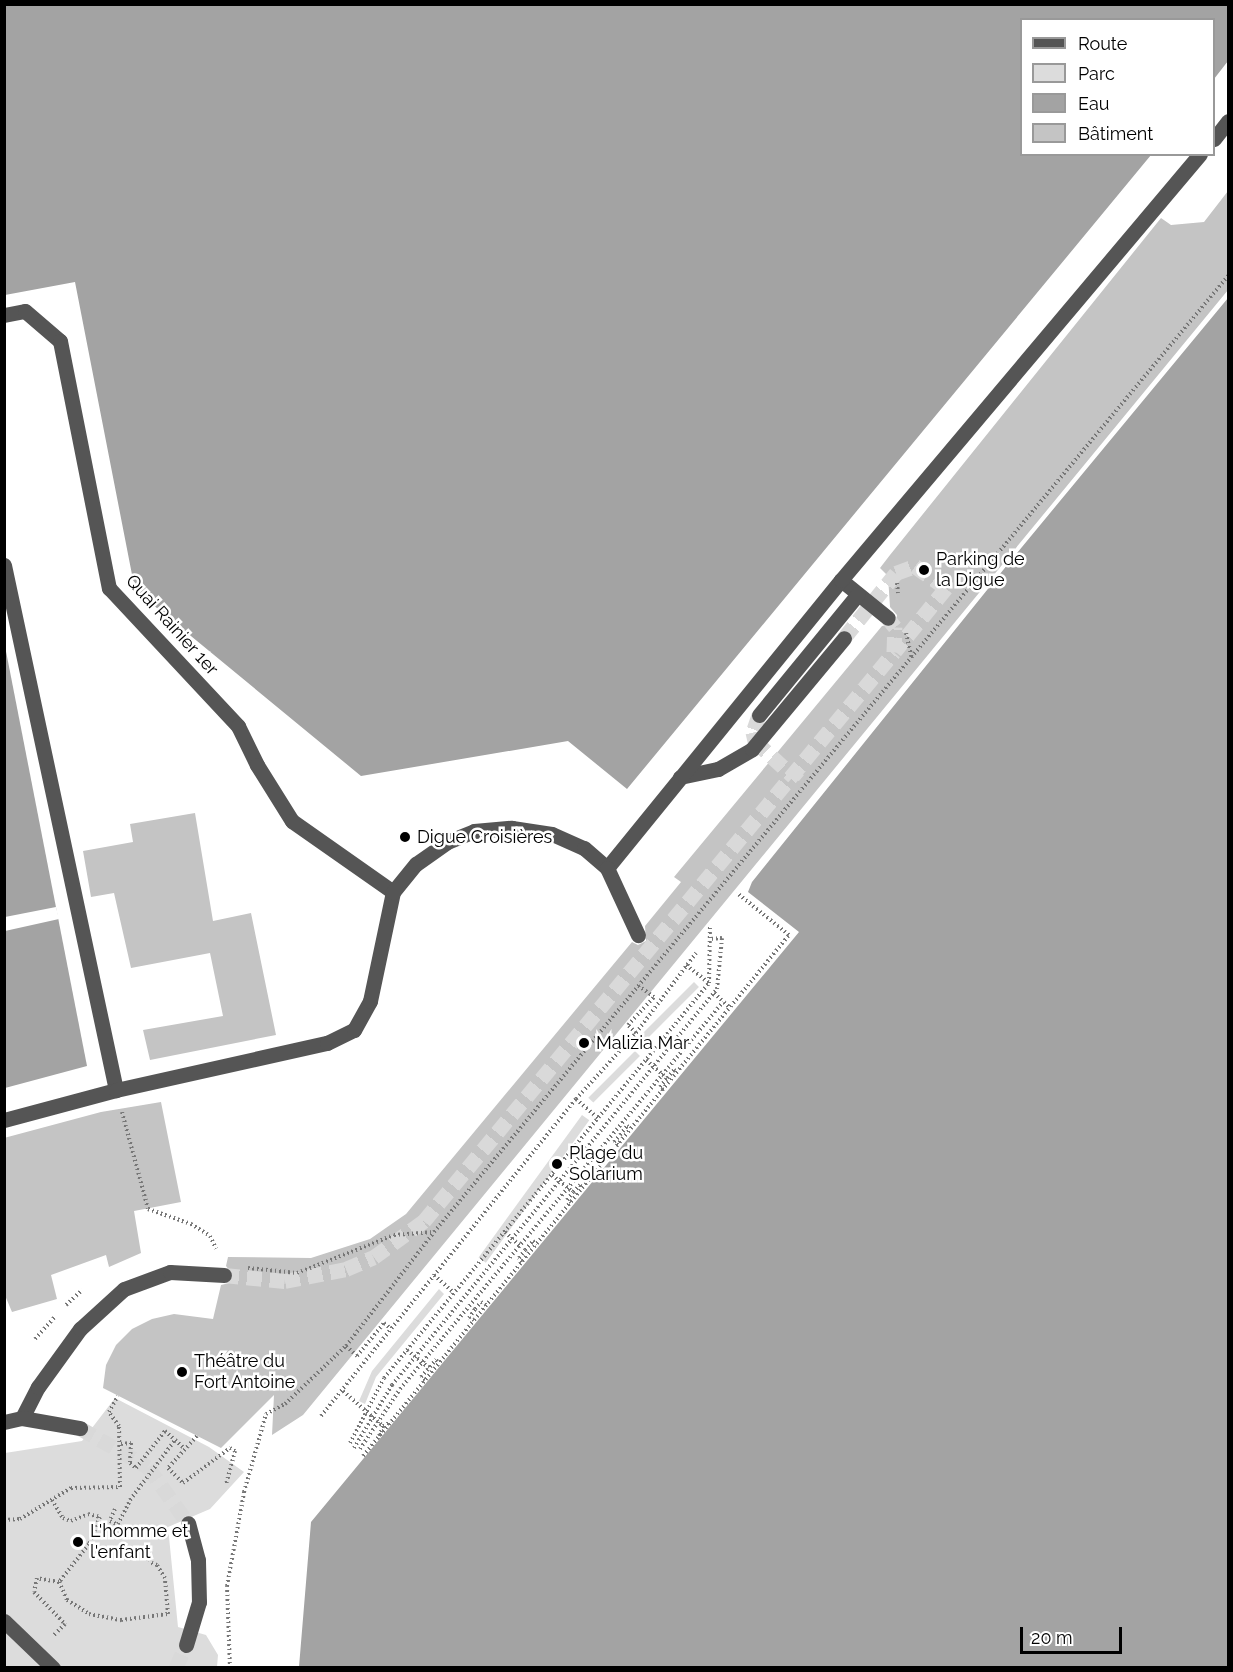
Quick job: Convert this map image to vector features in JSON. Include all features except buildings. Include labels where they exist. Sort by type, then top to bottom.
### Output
[{"type":"street","points":[[1215,138],[1228,121]]},
{"type":"street","points":[[607,868],[841,580],[1198,156]]},
{"type":"street","name":"Quai Rainier 1er","points":[[4,315],[25,311],[60,341],[109,588],[238,726],[257,765],[292,821],[393,892]]},
{"type":"street","points":[[4,565],[116,1090]]},
{"type":"street","points":[[841,580],[888,618]]},
{"type":"street","points":[[759,715],[858,594]]},
{"type":"street","points":[[681,777],[718,769],[752,749],[844,638]]},
{"type":"street","points":[[4,1120],[116,1090],[327,1043],[354,1030],[370,1001],[393,892],[416,864],[447,842],[474,831],[512,828],[552,834],[584,848],[607,868],[638,935]]},
{"type":"street","points":[[22,1418],[38,1387],[80,1329],[124,1289],[170,1272],[224,1275]]},
{"type":"street","points":[[4,1422],[22,1418],[80,1428]]},
{"type":"street","points":[[186,1645],[199,1602],[198,1560],[188,1523]]},
{"type":"street","points":[[4,1621],[53,1668]]},
{"type":"path","points":[[230,1668],[227,1586],[244,1492],[266,1414],[285,1404],[346,1346],[434,1232],[1228,276]]},
{"type":"path","points":[[363,1456],[789,935],[737,893]]},
{"type":"path","points":[[350,1443],[384,1378],[710,983],[710,925]]},
{"type":"path","points":[[354,1448],[372,1417],[415,1356],[714,993],[722,938],[710,939]]},
{"type":"path","points":[[321,1416],[576,1099],[636,1033],[696,953]]},
{"type":"path","points":[[686,965],[710,983]]},
{"type":"path","points":[[636,1033],[628,1025],[654,997],[639,986]]},
{"type":"path","points":[[714,993],[730,1008]]},
{"type":"path","points":[[360,1449],[422,1362],[661,1073],[723,1002]]},
{"type":"path","points":[[646,1060],[667,1078]]},
{"type":"path","points":[[663,1090],[660,1088],[667,1078],[674,1070],[677,1072]]},
{"type":"path","points":[[116,1090],[148,1209],[191,1224],[210,1236],[216,1249]]},
{"type":"path","points":[[576,1099],[598,1118]]},
{"type":"path","points":[[606,1124],[620,1135]]},
{"type":"path","points":[[618,1145],[614,1142],[627,1126],[631,1128]]},
{"type":"path","points":[[552,1175],[573,1192]]},
{"type":"path","points":[[571,1202],[567,1200],[573,1192],[580,1185],[582,1188]]},
{"type":"path","points":[[246,1259],[247,1268],[297,1274],[394,1235],[434,1232]]},
{"type":"path","points":[[505,1232],[525,1250]]},
{"type":"path","points":[[522,1262],[519,1258],[525,1250],[533,1241],[537,1244]]},
{"type":"path","points":[[434,1275],[454,1293]]},
{"type":"path","points":[[462,1298],[475,1309]]},
{"type":"path","points":[[474,1320],[469,1318],[475,1309],[481,1302],[486,1305]]},
{"type":"path","points":[[346,1346],[357,1356],[384,1323],[390,1328]]},
{"type":"path","points":[[407,1350],[429,1368]]},
{"type":"path","points":[[425,1380],[421,1377],[436,1360],[439,1362]]},
{"type":"path","points":[[342,1391],[383,1426]]},
{"type":"path","points":[[4,1520],[20,1519],[71,1488],[120,1486],[119,1426],[109,1412],[118,1396]]},
{"type":"path","points":[[379,1436],[383,1426],[391,1422]]},
{"type":"path","points":[[121,1444],[131,1443],[130,1463],[136,1468],[165,1431],[186,1449]]},
{"type":"path","points":[[197,1436],[168,1468],[183,1483],[230,1448],[235,1451],[226,1484]]},
{"type":"path","points":[[118,1524],[130,1500],[175,1440]]},
{"type":"path","points":[[52,1500],[63,1518],[71,1521],[88,1514],[100,1517],[89,1544],[59,1582]]},
{"type":"path","points":[[115,1509],[110,1521],[132,1531],[135,1525]]},
{"type":"path","points":[[59,1582],[67,1600],[89,1614],[121,1620],[168,1614],[165,1578],[157,1565],[149,1562]]},
{"type":"path","points":[[36,1652],[65,1624],[34,1592],[37,1578],[59,1582]]},
{"type":"green space","points":[[694,982],[699,987],[637,1048],[632,1044]]},
{"type":"green space","points":[[635,1051],[640,1056],[593,1103],[588,1098]]},
{"type":"green space","points":[[582,1115],[589,1120],[486,1263],[479,1257]]},
{"type":"green space","points":[[439,1289],[444,1294],[376,1377],[365,1404],[359,1401],[372,1371]]},
{"type":"green space","points":[[115,1398],[209,1447],[244,1472],[210,1509],[168,1527],[178,1627],[206,1635],[218,1655],[217,1667],[5,1668],[5,1453],[82,1441]]},
{"type":"water","points":[[5,4],[1228,4],[1228,61],[1215,78],[1215,18],[1020,18],[1020,156],[1150,156],[627,789],[568,741],[361,776],[135,590],[75,282],[5,295]]},
{"type":"water","points":[[1228,298],[1228,1667],[299,1667],[311,1522],[799,932],[748,892],[752,882],[1012,559]]},
{"type":"water","points":[[4,641],[87,1066],[5,1088],[4,1088]]},
{"type":"pier","points":[[56,907],[59,919],[5,931],[5,917]]},
{"type":"tunnel","points":[[844,638],[896,573],[915,566],[946,588],[895,651]]},
{"type":"tunnel","points":[[224,1275],[285,1281],[346,1269],[374,1257],[424,1221],[894,652],[895,627],[888,618]]},
{"type":"tunnel","points":[[759,715],[753,732],[755,741],[793,776],[798,770]]},
{"type":"tunnel","points":[[80,1428],[148,1467],[188,1523]]},
{"type":"tunnel","points":[[176,1668],[186,1645]]},
{"type":"place","name":"Parking de la Digue","points":[[924,570]]},
{"type":"place","name":"Digue Croisières","points":[[405,837]]},
{"type":"place","name":"Malizia Mar","points":[[584,1043]]},
{"type":"place","name":"Plage du Solarium","points":[[557,1164]]},
{"type":"place","name":"Théâtre du Fort Antoine","points":[[182,1372]]},
{"type":"place","name":"L'homme et l'enfant","points":[[78,1542]]}]
